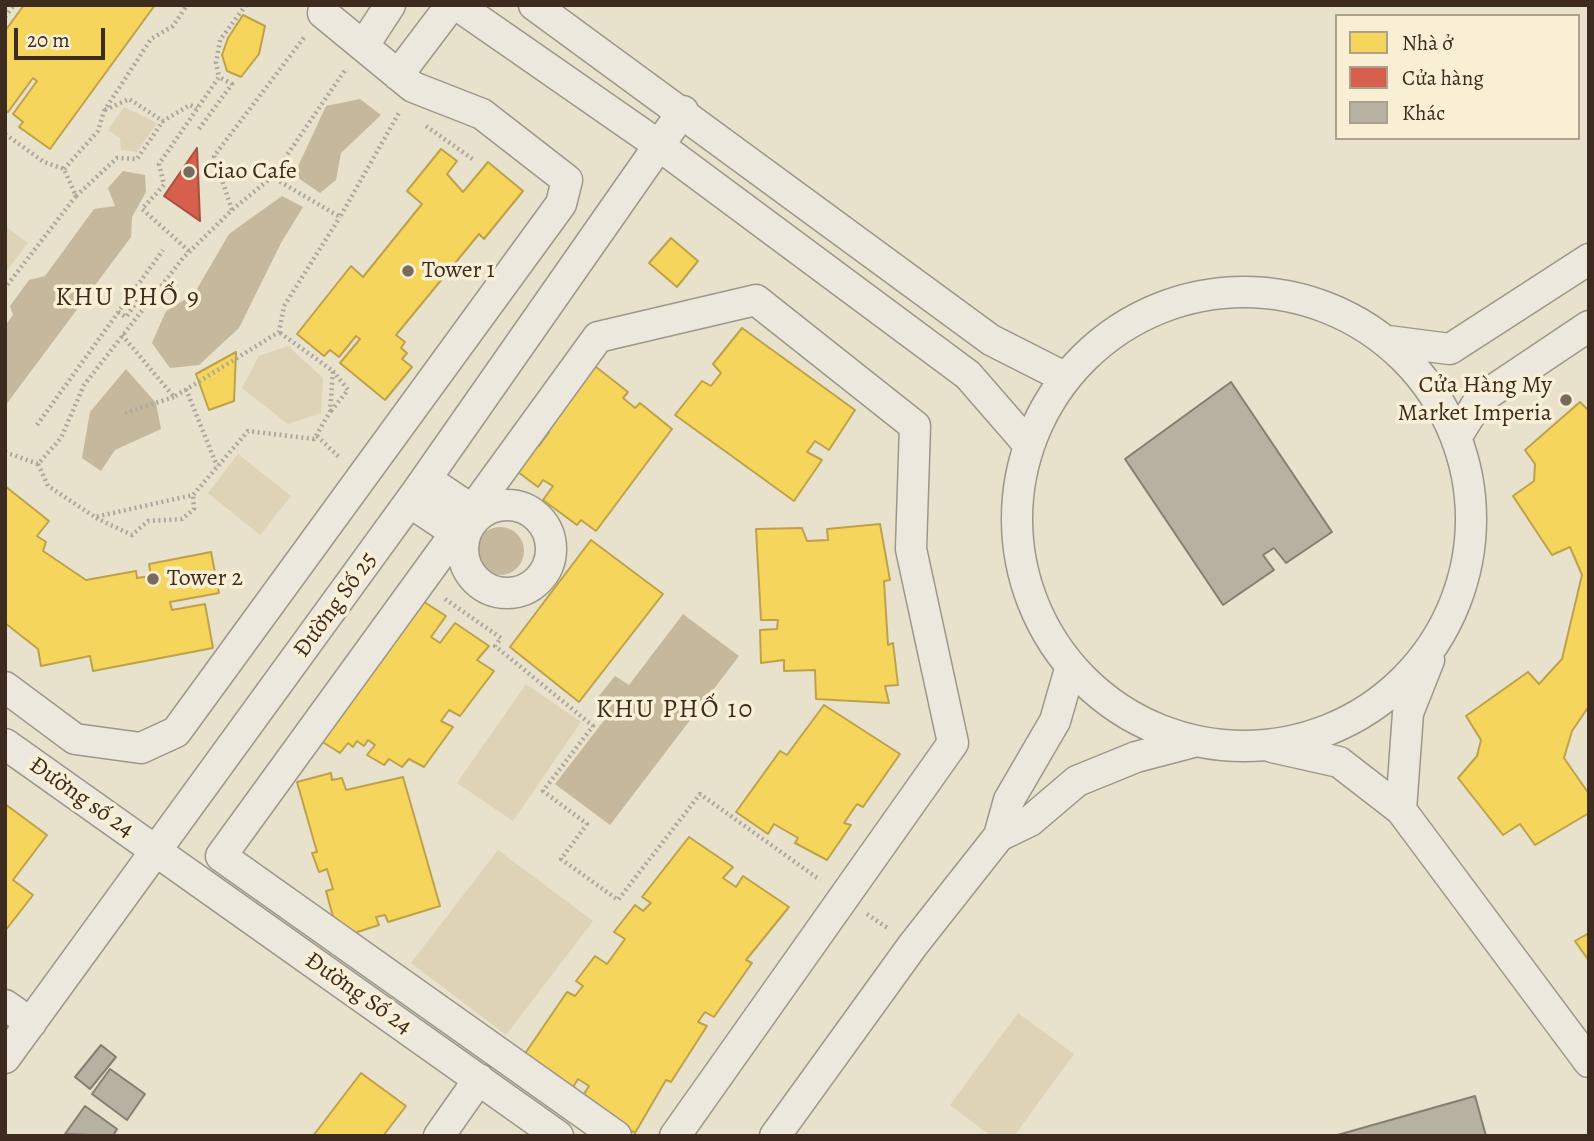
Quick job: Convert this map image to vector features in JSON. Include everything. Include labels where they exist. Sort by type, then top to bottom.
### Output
[{"type":"street","points":[[364,46],[390,5]]},
{"type":"street","points":[[394,88],[451,5]]},
{"type":"street","points":[[457,5],[657,144],[968,374],[1028,444]]},
{"type":"street","points":[[534,5],[683,111],[991,340],[1066,378]]},
{"type":"street","points":[[318,19],[364,46],[394,88]]},
{"type":"street","points":[[5,687],[75,739],[141,748],[176,732],[561,204],[568,180],[482,114],[413,87],[394,88]]},
{"type":"street","name":"Đường Số 25","points":[[5,1058],[418,490],[657,144],[683,111]]},
{"type":"street","points":[[1388,341],[1450,349],[1589,259]]},
{"type":"street","points":[[1193,742],[1126,715],[1070,669],[1040,622],[1021,569],[1016,513],[1028,444],[1066,378],[1112,333],[1178,301],[1251,291],[1324,304],[1388,341],[1429,384],[1457,436],[1472,504],[1465,573],[1408,713],[1401,810]]},
{"type":"street","points":[[615,1136],[221,856],[598,337],[756,300],[915,426],[911,549],[953,743],[675,1136]]},
{"type":"street","points":[[1457,436],[1480,399],[1589,327]]},
{"type":"street","points":[[418,490],[465,522]]},
{"type":"street","points":[[1266,746],[1333,729],[1392,692],[1438,638]]},
{"type":"street","points":[[775,1136],[913,945],[999,836],[1009,800],[1055,721],[1070,669]]},
{"type":"street","points":[[999,836],[1031,821],[1077,781],[1136,757],[1193,742],[1266,746],[1339,762],[1401,810],[1589,1062]]},
{"type":"street","name":"Đường số 24","points":[[5,744],[157,852]]},
{"type":"street","name":"Đường Số 24","points":[[157,852],[558,1136]]},
{"type":"street","points":[[5,1004],[31,1023]]},
{"type":"street","points":[[439,1136],[479,1079]]},
{"type":"path","points":[[5,17],[14,5]]},
{"type":"path","points":[[64,169],[98,131],[104,111],[151,39],[173,26],[187,5]]},
{"type":"path","points":[[190,251],[142,209],[164,185],[159,163],[219,77],[216,64],[220,40],[246,5]]},
{"type":"path","points":[[232,210],[214,156],[318,19]]},
{"type":"path","points":[[38,464],[61,438],[84,385],[149,298],[190,251],[232,210],[272,177],[345,70],[356,78]]},
{"type":"path","points":[[199,129],[232,84],[219,77]]},
{"type":"path","points":[[394,88],[402,108],[412,116]]},
{"type":"path","points":[[104,111],[129,99],[163,121]]},
{"type":"path","points":[[5,288],[76,196],[117,158],[136,159],[163,121],[190,105],[198,108]]},
{"type":"path","points":[[125,413],[174,397],[279,332],[284,306],[402,108]]},
{"type":"path","points":[[422,123],[474,160]]},
{"type":"path","points":[[5,134],[44,162],[64,169],[76,196]]},
{"type":"path","points":[[272,177],[340,216]]},
{"type":"path","points":[[37,425],[163,250]]},
{"type":"path","points":[[118,312],[126,317],[143,293],[149,298]]},
{"type":"path","points":[[95,517],[193,495],[248,431],[314,439],[317,436],[330,412],[348,390],[333,371],[279,332]]},
{"type":"path","points":[[121,335],[174,397]]},
{"type":"path","points":[[330,412],[333,371]]},
{"type":"path","points":[[186,389],[217,467]]},
{"type":"path","points":[[317,436],[342,460]]},
{"type":"path","points":[[5,452],[38,464],[48,486],[95,517],[132,535],[148,521],[182,519],[194,509],[193,495]]},
{"type":"path","points":[[420,581],[501,639],[495,646],[593,726],[543,791],[587,824],[561,859],[618,900],[700,794],[913,945]]},
{"type":"shaded area","points":[[360,99],[381,115],[341,153],[336,180],[320,193],[294,175],[326,106]]},
{"type":"shaded area","points":[[124,107],[157,123],[137,152],[121,150],[120,138],[108,130]]},
{"type":"shaded area","points":[[123,171],[145,175],[146,192],[132,217],[131,237],[5,406],[5,326],[13,315],[10,306],[29,280],[45,276],[94,209],[115,206],[108,188]]},
{"type":"shaded area","points":[[282,196],[303,207],[281,243],[239,328],[199,365],[170,368],[152,343],[166,311],[194,294],[229,234]]},
{"type":"shaded area","points":[[5,226],[28,243],[5,273]]},
{"type":"shaded area","points":[[288,346],[323,378],[321,413],[288,424],[242,388],[259,356]]},
{"type":"shaded area","points":[[126,369],[156,403],[161,429],[115,450],[101,471],[82,458],[90,412]]},
{"type":"shaded area","points":[[238,454],[291,496],[260,535],[208,493]]},
{"type":"shaded area","points":[[500,527],[517,534],[524,551],[517,568],[500,575],[483,568],[476,551],[483,534]]},
{"type":"shaded area","points":[[683,614],[739,656],[610,825],[555,784],[609,714],[594,702],[615,676],[629,685]]},
{"type":"shaded area","points":[[526,684],[581,722],[513,821],[457,783]]},
{"type":"shaded area","points":[[498,850],[593,921],[506,1035],[411,963]]},
{"type":"shaded area","points":[[1018,1013],[1074,1054],[1014,1136],[991,1136],[950,1105]]},
{"type":"building: Nhà ở","points":[[24,5],[155,5],[50,149],[19,127],[23,122],[13,114],[37,81],[33,78],[8,112],[5,110],[5,31]]},
{"type":"building: Nhà ở","points":[[243,15],[265,26],[259,54],[241,77],[227,71],[222,55],[228,38]]},
{"type":"building: Nhà ở","name":"Tower 1","points":[[441,149],[457,161],[447,174],[463,192],[488,162],[523,191],[484,239],[479,234],[396,335],[405,342],[401,348],[407,353],[402,359],[412,367],[385,400],[340,363],[360,339],[356,336],[339,357],[330,350],[324,356],[297,334],[351,266],[363,277],[422,204],[407,191]]},
{"type":"building: Nhà ở","points":[[671,238],[698,261],[677,287],[649,263]]},
{"type":"building: Nhà ở","points":[[742,328],[855,410],[829,450],[815,441],[807,452],[822,460],[794,501],[675,415],[702,381],[711,386],[721,373],[713,364]]},
{"type":"building: Nhà ở","points":[[236,352],[234,401],[209,410],[196,374]]},
{"type":"building: Nhà ở","points":[[591,363],[628,392],[623,398],[635,408],[640,403],[672,429],[596,531],[581,520],[577,525],[543,500],[553,486],[543,480],[538,487],[510,466],[530,440],[539,446],[549,432],[541,427]]},
{"type":"building: Nhà ở","points":[[1580,402],[1589,411],[1589,706],[1572,731],[1564,758],[1589,794],[1589,813],[1535,845],[1520,824],[1503,835],[1458,778],[1477,756],[1481,740],[1466,716],[1528,672],[1539,684],[1562,659],[1582,575],[1570,547],[1552,555],[1513,496],[1534,481],[1535,464],[1525,450]]},
{"type":"building: Nhà ở","name":"Tower 2","points":[[5,486],[49,521],[37,536],[46,542],[43,551],[86,580],[136,571],[137,578],[151,576],[149,564],[211,552],[219,593],[170,602],[172,610],[205,604],[213,648],[93,671],[90,656],[41,666],[38,649],[5,623]]},
{"type":"building: Nhà ở","points":[[880,524],[890,580],[884,581],[888,645],[893,643],[898,685],[885,686],[889,703],[816,699],[815,670],[784,671],[784,660],[761,663],[760,630],[777,629],[778,620],[761,620],[756,529],[802,528],[807,541],[828,540],[827,529]]},
{"type":"building: Nhà ở","points":[[591,540],[663,594],[579,702],[510,647]]},
{"type":"building: Nhà ở","points":[[418,598],[446,616],[431,637],[440,643],[455,623],[489,646],[477,660],[494,671],[460,716],[449,710],[441,721],[453,727],[424,767],[409,759],[402,767],[389,759],[384,765],[367,755],[375,745],[368,740],[364,746],[357,741],[353,747],[348,743],[340,753],[321,741],[369,665],[376,669]]},
{"type":"building: Nhà ở","points":[[824,705],[900,754],[863,807],[857,804],[844,823],[851,825],[827,860],[795,843],[798,838],[774,824],[768,834],[736,812],[780,751],[787,755]]},
{"type":"building: Nhà ở","points":[[331,773],[332,780],[342,778],[346,790],[403,777],[440,906],[388,922],[385,915],[376,917],[379,925],[339,938],[326,891],[333,889],[327,869],[319,872],[312,853],[317,852],[297,782]]},
{"type":"building: Nhà ở","points":[[5,804],[47,835],[13,880],[33,895],[5,931]]},
{"type":"building: Nhà ở","points":[[689,837],[733,867],[723,878],[736,887],[743,876],[789,907],[746,960],[752,963],[714,1017],[705,1012],[698,1022],[707,1026],[671,1082],[666,1080],[635,1133],[581,1099],[589,1086],[578,1079],[570,1092],[522,1058],[567,992],[575,996],[583,986],[576,981],[595,956],[607,964],[625,939],[614,932],[635,905],[643,911],[651,903],[642,897]]},
{"type":"building: Nhà ở","points":[[1589,933],[1589,961],[1575,941]]},
{"type":"building: Nhà ở","points":[[361,1073],[406,1106],[383,1136],[313,1136]]},
{"type":"building: Cửa hàng","name":"Ciao Cafe","points":[[197,148],[200,221],[164,196]]},
{"type":"building: Khác","points":[[1231,382],[1332,532],[1286,563],[1274,548],[1263,555],[1274,570],[1223,605],[1125,459]]},
{"type":"building: Khác","points":[[101,1045],[116,1057],[90,1089],[75,1077]]},
{"type":"building: Khác","points":[[110,1069],[145,1094],[127,1120],[92,1094]]},
{"type":"building: Khác","points":[[1475,1096],[1486,1136],[1334,1136]]},
{"type":"building: Khác","points":[[85,1106],[117,1129],[113,1136],[65,1134]]},
{"type":"place","name":"Ciao Cafe","points":[[189,172]]},
{"type":"place","name":"Tower 1","points":[[408,271]]},
{"type":"place","name":"Cửa Hàng My Market Imperia","points":[[1566,400]]},
{"type":"place","name":"Tower 2","points":[[153,579]]},
{"type":"district","name":"KHU PHỐ 9","points":[[128,299]]},
{"type":"district","name":"KHU PHỐ 10","points":[[675,711]]}]
